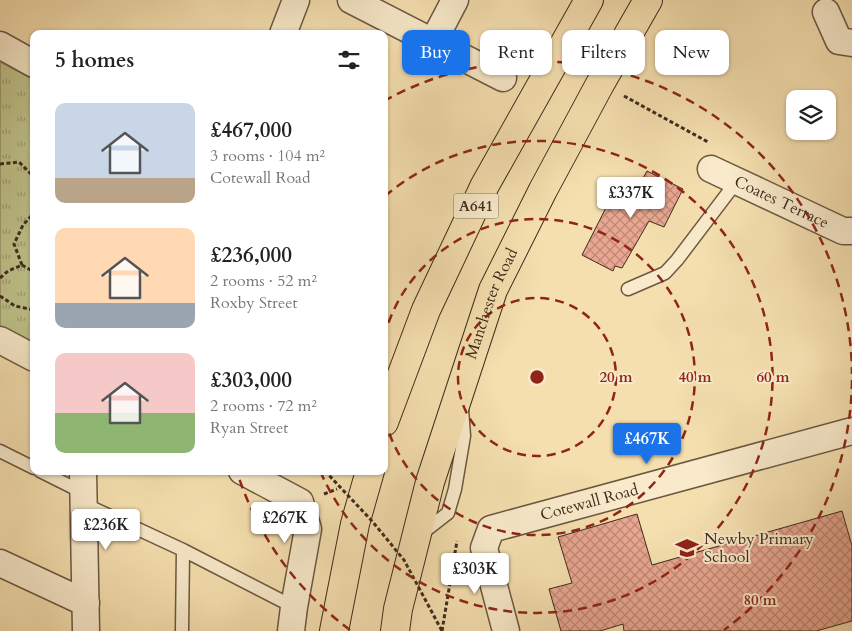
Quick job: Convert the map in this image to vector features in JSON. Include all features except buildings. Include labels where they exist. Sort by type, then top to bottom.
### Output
[{"type":"main road","name":"A641","points":[[388,411],[426,310],[485,186],[589,0]]},
{"type":"main road","name":"Manchester Road","points":[[395,631],[398,609],[432,474],[494,290],[543,190],[648,0]]},
{"type":"main road","points":[[334,631],[355,524],[369,475]]},
{"type":"street","points":[[285,30],[296,0]]},
{"type":"street","points":[[351,0],[410,30]]},
{"type":"street","points":[[439,30],[455,0]]},
{"type":"street","points":[[826,12],[839,41],[852,43]]},
{"type":"street","points":[[0,45],[30,62]]},
{"type":"street","points":[[470,61],[502,78]]},
{"type":"street","name":"Coates Terrace","points":[[714,158],[737,181],[843,232],[852,231]]},
{"type":"street","points":[[0,340],[30,356]]},
{"type":"street","name":"Cotewall Road","points":[[484,548],[491,529],[852,431]]},
{"type":"street","points":[[249,475],[300,502],[308,529],[293,619]]},
{"type":"street","points":[[83,489],[86,631]]},
{"type":"street","points":[[484,548],[506,631]]},
{"type":"street","points":[[0,563],[86,602]]},
{"type":"lane","points":[[628,289],[665,273],[737,181]]},
{"type":"lane","points":[[0,451],[30,466]]},
{"type":"lane","points":[[50,475],[83,489],[293,619]]},
{"type":"lane","points":[[182,631],[183,550]]},
{"type":"path","points":[[600,84],[714,158]]},
{"type":"path","points":[[0,164],[19,162],[30,173]]},
{"type":"path","points":[[30,217],[23,225],[14,244],[22,265],[30,270]]},
{"type":"path","points":[[0,278],[8,271],[22,265]]},
{"type":"path","points":[[0,296],[15,306],[30,309]]},
{"type":"path","points":[[329,475],[372,520],[404,560],[442,631]]},
{"type":"path","points":[[442,631],[456,541],[484,548]]},
{"type":"green space","points":[[0,62],[30,78],[30,356],[0,340]]},
{"type":"place","name":"Newby Primary School","points":[[687,548]]}]
